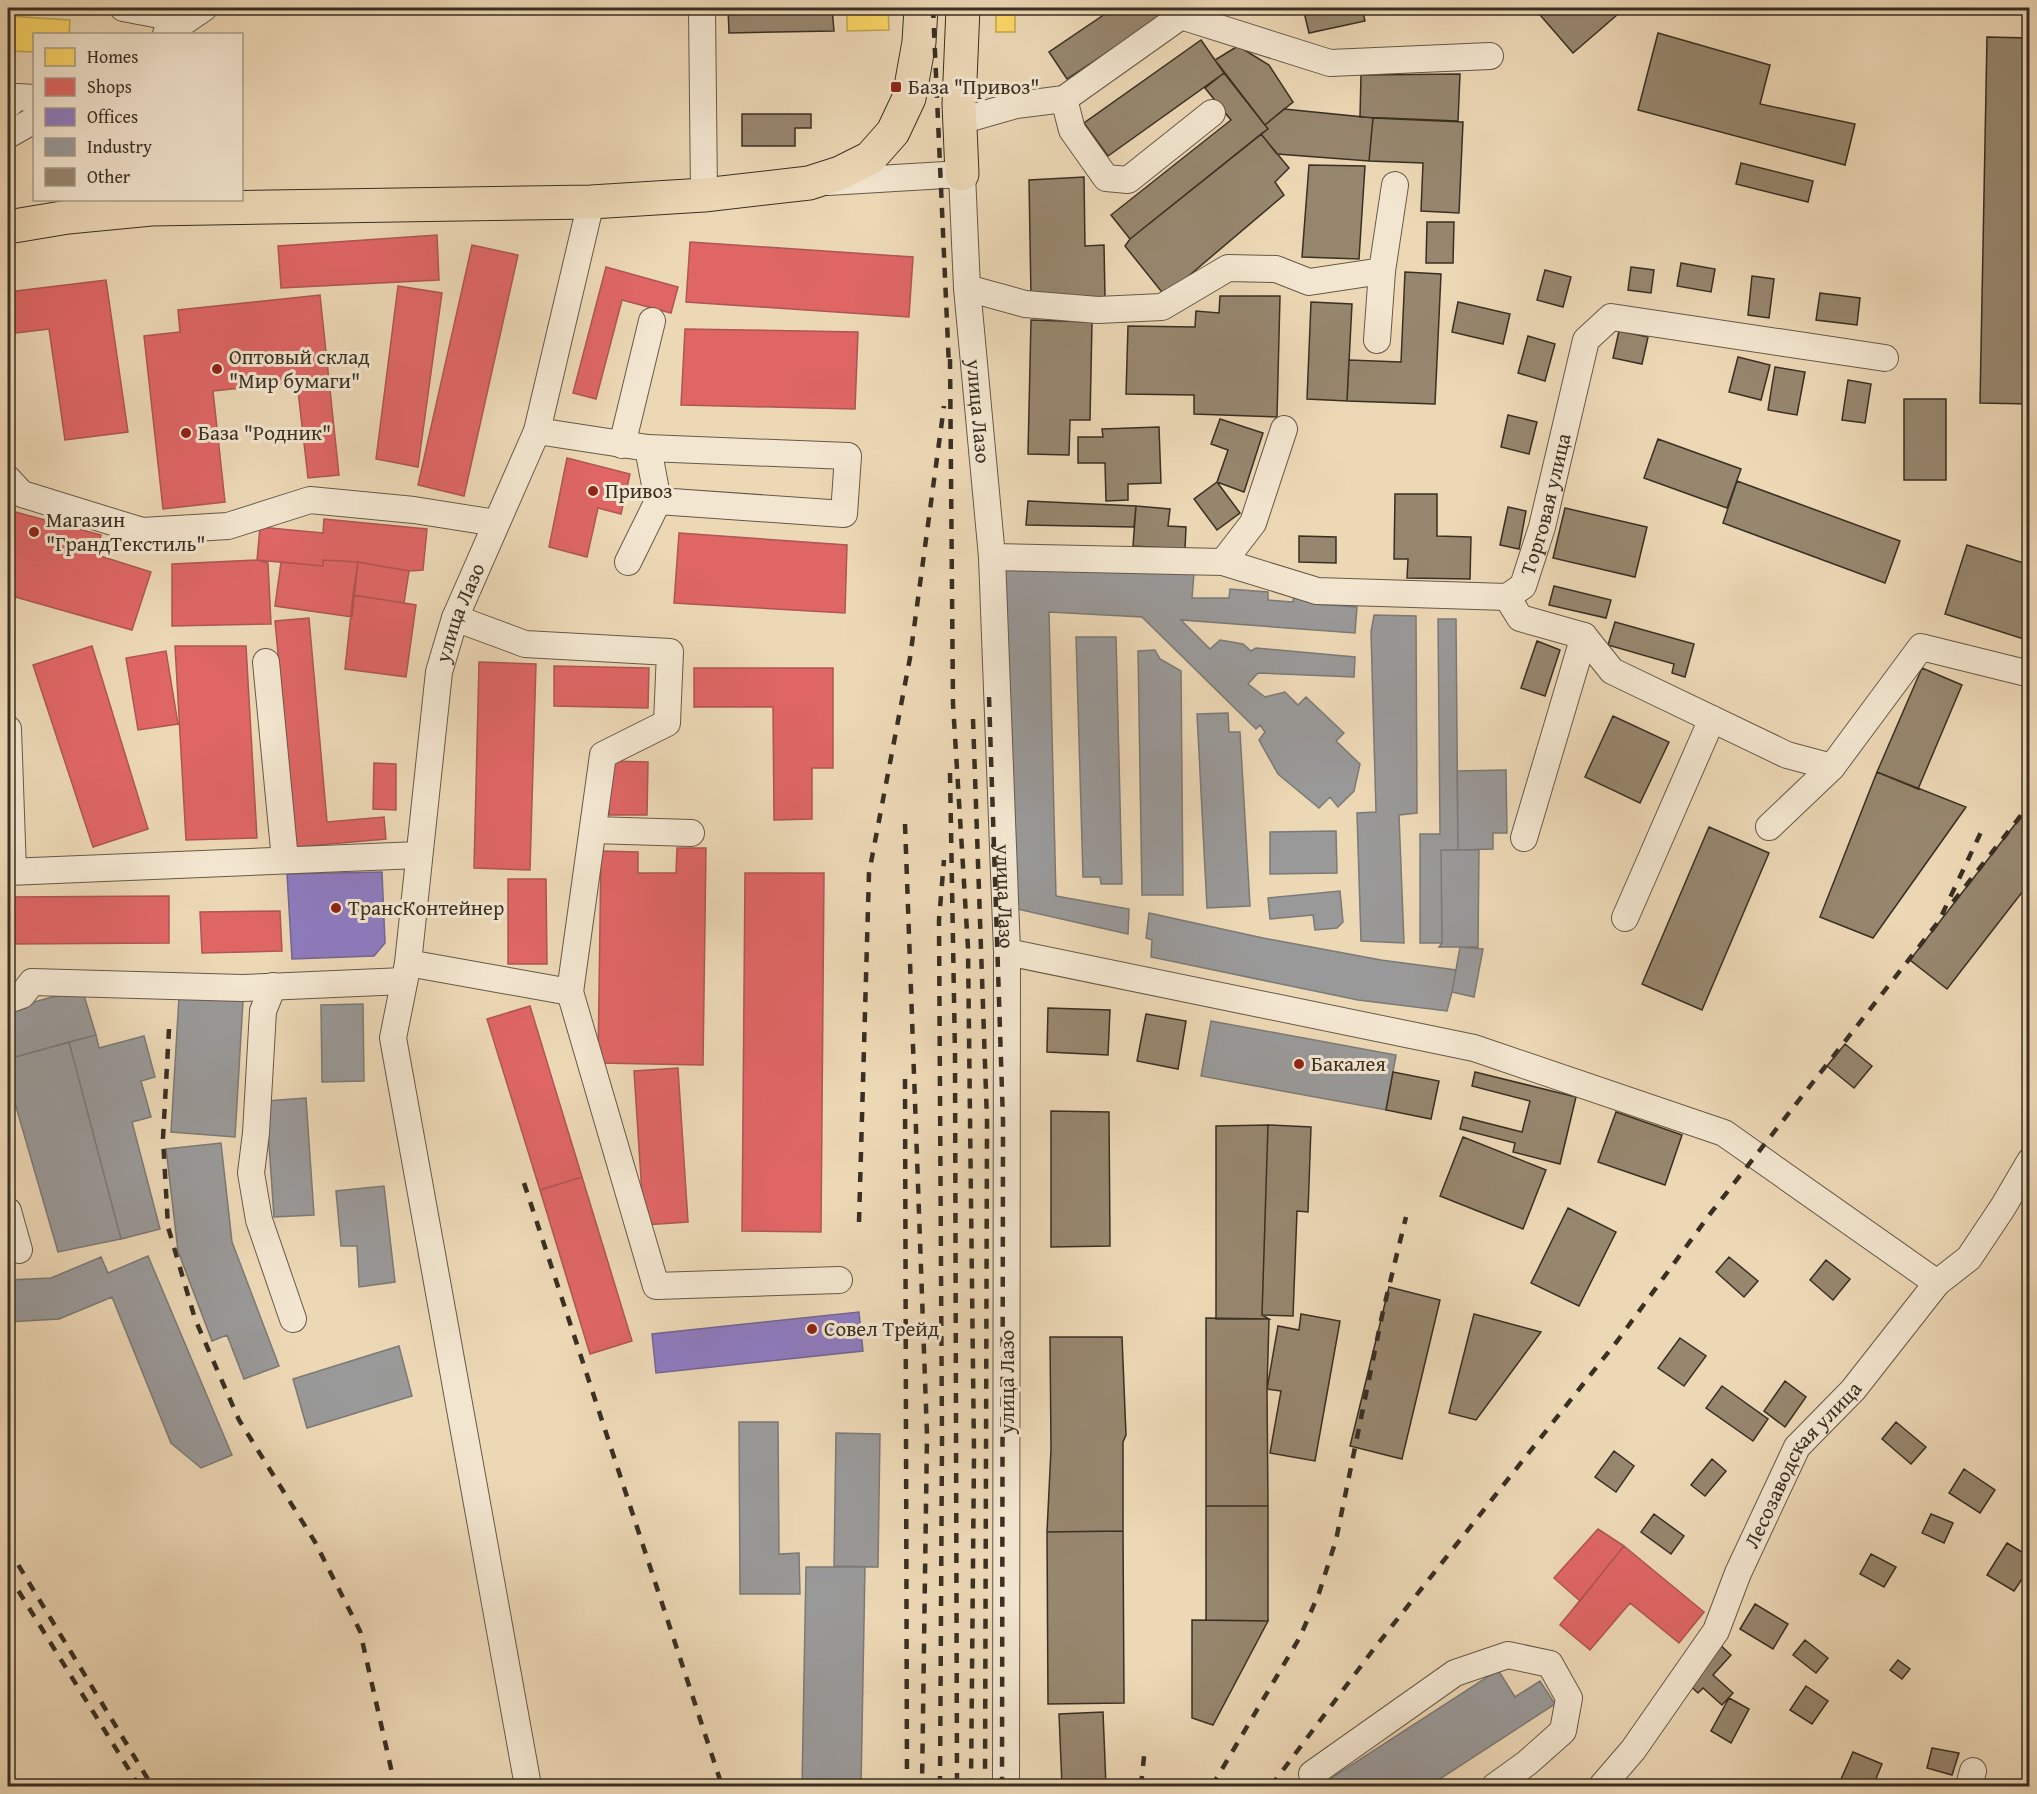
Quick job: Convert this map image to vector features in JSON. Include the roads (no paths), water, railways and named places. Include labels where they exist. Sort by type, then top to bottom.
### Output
[{"type":"main road","points":[[8,227],[67,208],[151,209],[591,201],[704,195],[809,183],[840,173],[870,158],[893,132],[909,98],[919,42],[921,8]]},
{"type":"main road","name":"улица Лазо","points":[[962,174],[960,121],[963,8]]},
{"type":"street","points":[[123,8],[195,14]]},
{"type":"street","points":[[702,8],[704,195]]},
{"type":"street","points":[[960,121],[1016,105],[1064,99],[1186,12],[1329,63],[1490,56]]},
{"type":"street","points":[[166,33],[195,14]]},
{"type":"street","points":[[8,105],[17,97],[33,98]]},
{"type":"street","points":[[1064,99],[1072,130],[1106,178],[1128,180],[1212,113]]},
{"type":"street","points":[[8,135],[33,121]]},
{"type":"street","points":[[809,183],[962,174]]},
{"type":"street","name":"улица Лазо","points":[[962,174],[967,288],[992,557],[1007,952],[1006,1786]]},
{"type":"street","points":[[1377,340],[1382,271],[1395,185]]},
{"type":"street","name":"улица Лазо","points":[[528,1786],[393,1038],[406,972],[439,672],[455,618],[537,431],[591,201]]},
{"type":"street","points":[[967,288],[1025,304],[1098,310],[1162,307],[1228,268],[1276,269],[1309,282],[1382,271]]},
{"type":"street","name":"Торговая улица","points":[[992,557],[1223,562],[1317,591],[1507,597],[1523,586],[1542,527],[1586,340],[1611,317],[1885,357]]},
{"type":"street","points":[[622,445],[652,321]]},
{"type":"street","points":[[1223,562],[1252,523],[1284,429]]},
{"type":"street","points":[[537,431],[648,448],[848,456],[844,514],[658,501]]},
{"type":"street","points":[[628,562],[658,501],[648,448]]},
{"type":"street","points":[[8,479],[22,495],[142,531],[228,526],[310,500],[414,510],[496,523]]},
{"type":"street","points":[[1507,597],[1520,618],[1584,636],[1612,671],[1787,755],[1832,767]]},
{"type":"street","points":[[455,618],[525,644],[670,652],[667,723],[603,755],[570,992],[656,1286],[838,1280]]},
{"type":"street","points":[[1524,838],[1584,636]]},
{"type":"street","points":[[1769,827],[1832,767],[1921,647],[2030,674]]},
{"type":"street","points":[[266,662],[285,860]]},
{"type":"street","points":[[1625,918],[1712,719]]},
{"type":"street","points":[[8,729],[10,871],[419,855]]},
{"type":"street","points":[[593,830],[692,833]]},
{"type":"street","points":[[1007,952],[1474,1048],[1724,1133],[1937,1283]]},
{"type":"street","points":[[8,1000],[22,995],[32,982],[230,988],[273,986],[406,972],[570,992]]},
{"type":"street","points":[[273,986],[263,1011],[256,1133],[250,1173],[259,1220],[293,1319]]},
{"type":"street","name":"Лесозаводская улица","points":[[1602,1786],[1633,1750],[1716,1631],[1738,1573],[1797,1447],[1853,1390],[1937,1283],[1969,1258],[2030,1161]]},
{"type":"street","points":[[8,1211],[19,1250]]},
{"type":"street","points":[[1312,1774],[1455,1673],[1508,1655],[1550,1664],[1569,1698],[1563,1731],[1527,1763],[1495,1786]]},
{"type":"railway","points":[[933,8],[949,367]]},
{"type":"railway","points":[[950,359],[953,704],[968,948],[974,1453],[971,1786]]},
{"type":"railway","points":[[859,1222],[869,873],[910,658],[944,406]]},
{"type":"railway","points":[[989,697],[1003,1121],[1002,1786]]},
{"type":"railway","points":[[973,719],[987,1121],[985,1786]]},
{"type":"railway","points":[[950,773],[955,1054],[957,1786]]},
{"type":"railway","points":[[1953,902],[2030,804]]},
{"type":"railway","points":[[905,824],[927,1435],[922,1786]]},
{"type":"railway","points":[[1271,1786],[1373,1650],[1618,1340],[1710,1214],[1939,921],[1982,830]]},
{"type":"railway","points":[[940,1786],[942,1439],[939,920],[944,860]]},
{"type":"railway","points":[[169,1029],[163,1138],[168,1227],[195,1319],[239,1420],[315,1542],[360,1631],[395,1786]]},
{"type":"railway","points":[[905,1079],[907,1786]]},
{"type":"railway","points":[[524,1183],[722,1786]]},
{"type":"railway","points":[[1212,1786],[1300,1637],[1319,1593],[1336,1540],[1383,1311],[1406,1217]]},
{"type":"railway","points":[[8,1548],[152,1786]]},
{"type":"railway","points":[[8,1574],[139,1786]]},
{"type":"railway","points":[[1141,1786],[1145,1747]]},
{"type":"place","name":"База \"Привоз\"","points":[[896,87]]},
{"type":"place","name":"Оптовый склад \"Мир бумаги\"","points":[[217,369]]},
{"type":"place","name":"База \"Родник\"","points":[[186,433]]},
{"type":"place","name":"Привоз","points":[[593,491]]},
{"type":"place","name":"Магазин \"ГрандТекстиль\"","points":[[34,532]]},
{"type":"place","name":"ТрансКонтейнер","points":[[336,908]]},
{"type":"place","name":"Бакалея","points":[[1299,1064]]},
{"type":"place","name":"Совел Трейд","points":[[812,1329]]}]
